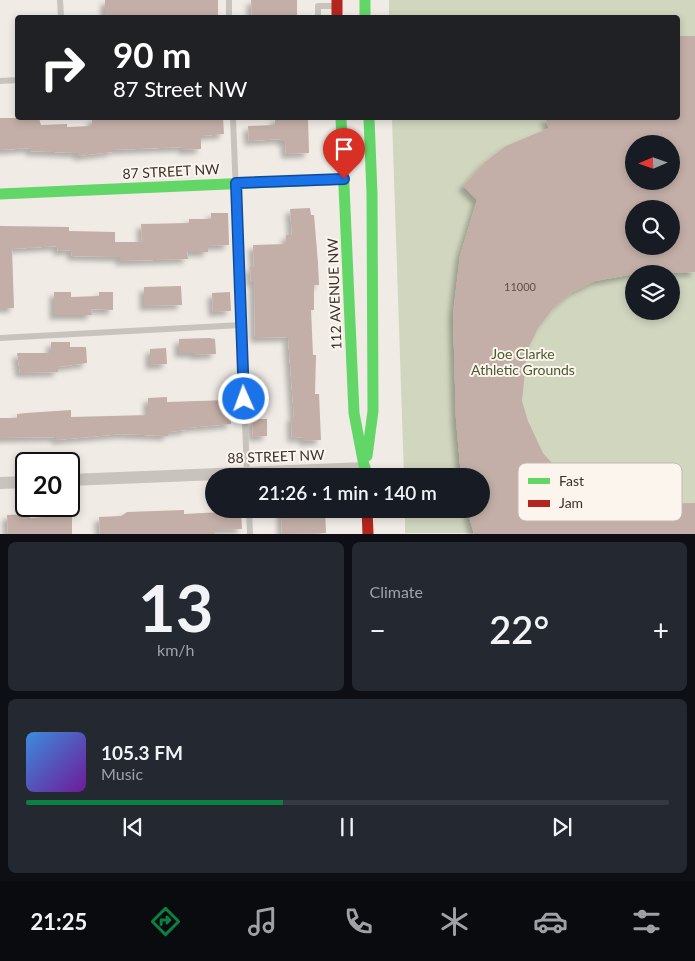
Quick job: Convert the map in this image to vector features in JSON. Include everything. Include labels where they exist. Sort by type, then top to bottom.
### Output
[{"type":"main road","points":[[365,0],[366,15]]},
{"type":"main road","name":"112 AVENUE NW","points":[[341,120],[354,413],[364,468]]},
{"type":"main road","points":[[366,468],[373,411],[372,194],[369,120]]},
{"type":"main road","name":"87 STREET NW","points":[[0,194],[344,179]]},
{"type":"main road","points":[[367,518],[368,534]]},
{"type":"street","name":"88 STREET NW","points":[[80,480],[205,475]]},
{"type":"street","points":[[0,483],[15,482]]},
{"type":"lane","points":[[60,0],[61,15]]},
{"type":"lane","points":[[228,0],[229,15]]},
{"type":"lane","points":[[318,15],[318,6],[337,8]]},
{"type":"lane","points":[[0,81],[15,80]]},
{"type":"lane","points":[[233,120],[247,468]]},
{"type":"lane","points":[[0,338],[242,325]]},
{"type":"lane","points":[[249,518],[250,534]]},
{"type":"green space","name":"Joe Clarke Athletic Grounds","points":[[389,0],[695,0],[695,533],[405,533],[405,518],[490,518],[490,468],[404,468],[392,120],[680,120],[680,15],[389,15]]},
{"type":"building","points":[[105,0],[218,0],[218,15],[105,15]]},
{"type":"building","points":[[251,0],[297,0],[297,15],[252,15]]},
{"type":"building","points":[[680,36],[695,36],[695,272],[680,272],[680,265],[625,265],[625,276],[595,281],[572,292],[555,306],[538,328],[527,351],[522,401],[528,421],[543,453],[552,463],[518,463],[518,521],[682,521],[682,503],[695,503],[695,534],[474,534],[470,518],[490,518],[490,468],[460,468],[456,419],[453,314],[460,256],[477,200],[463,186],[485,162],[506,146],[549,128],[546,120],[680,120]]},
{"type":"building","points":[[0,118],[40,120],[41,125],[67,124],[67,127],[92,126],[92,120],[223,120],[224,134],[201,136],[201,149],[183,150],[183,147],[112,150],[112,152],[78,156],[78,153],[30,151],[30,148],[0,150]]},
{"type":"building","points":[[275,120],[308,120],[309,153],[286,154],[285,141],[281,141],[281,139],[249,141],[248,126],[275,125]]},
{"type":"building","points":[[310,208],[311,215],[314,215],[318,263],[319,285],[314,285],[314,310],[311,310],[313,355],[316,355],[315,394],[319,394],[321,440],[303,441],[303,437],[292,438],[291,417],[294,417],[288,337],[255,338],[254,282],[251,282],[250,267],[254,267],[253,245],[286,244],[286,235],[292,235],[290,209]]},
{"type":"building","points":[[211,213],[228,213],[229,245],[208,246],[208,252],[187,252],[188,259],[120,261],[120,257],[72,256],[71,250],[58,251],[57,246],[12,249],[14,308],[0,308],[0,226],[69,227],[69,231],[115,232],[115,242],[142,242],[141,224],[189,223],[189,219],[211,219]]},
{"type":"building","points":[[181,286],[182,305],[144,306],[144,287]]},
{"type":"building","points":[[54,292],[71,292],[71,297],[99,296],[99,292],[113,292],[113,310],[91,309],[92,315],[54,315]]},
{"type":"building","points":[[230,292],[231,311],[213,312],[212,293]]},
{"type":"building","points":[[179,339],[215,339],[216,354],[194,355],[194,353],[179,353]]},
{"type":"building","points":[[51,342],[70,342],[70,347],[86,347],[87,363],[58,367],[58,372],[20,373],[17,353],[51,353]]},
{"type":"building","points":[[166,348],[167,364],[150,365],[150,349]]},
{"type":"building","points":[[167,397],[167,402],[230,400],[231,424],[186,428],[186,430],[168,432],[168,436],[121,434],[56,440],[56,437],[0,438],[0,418],[17,418],[17,414],[71,410],[71,417],[148,415],[148,398]]},
{"type":"building","points":[[252,419],[267,419],[267,436],[253,437]]},
{"type":"building","points":[[184,510],[184,514],[205,513],[205,518],[241,518],[242,529],[215,530],[215,534],[100,534],[99,517],[121,516],[127,512]]},
{"type":"building","points":[[7,515],[30,518],[72,517],[72,534],[8,534]]},
{"type":"building","points":[[281,518],[325,518],[326,533],[282,534]]},
{"type":"traffic: fast","points":[[365,0],[365,15]]},
{"type":"traffic: fast","points":[[341,120],[354,413],[364,468]]},
{"type":"traffic: fast","points":[[367,456],[373,411],[372,194],[369,120]]},
{"type":"traffic: fast","points":[[0,194],[344,179]]},
{"type":"traffic: jam","points":[[337,0],[337,15]]},
{"type":"traffic: jam","points":[[367,518],[368,534]]},
{"type":"route","points":[[244,399],[236,183],[344,179]]}]
